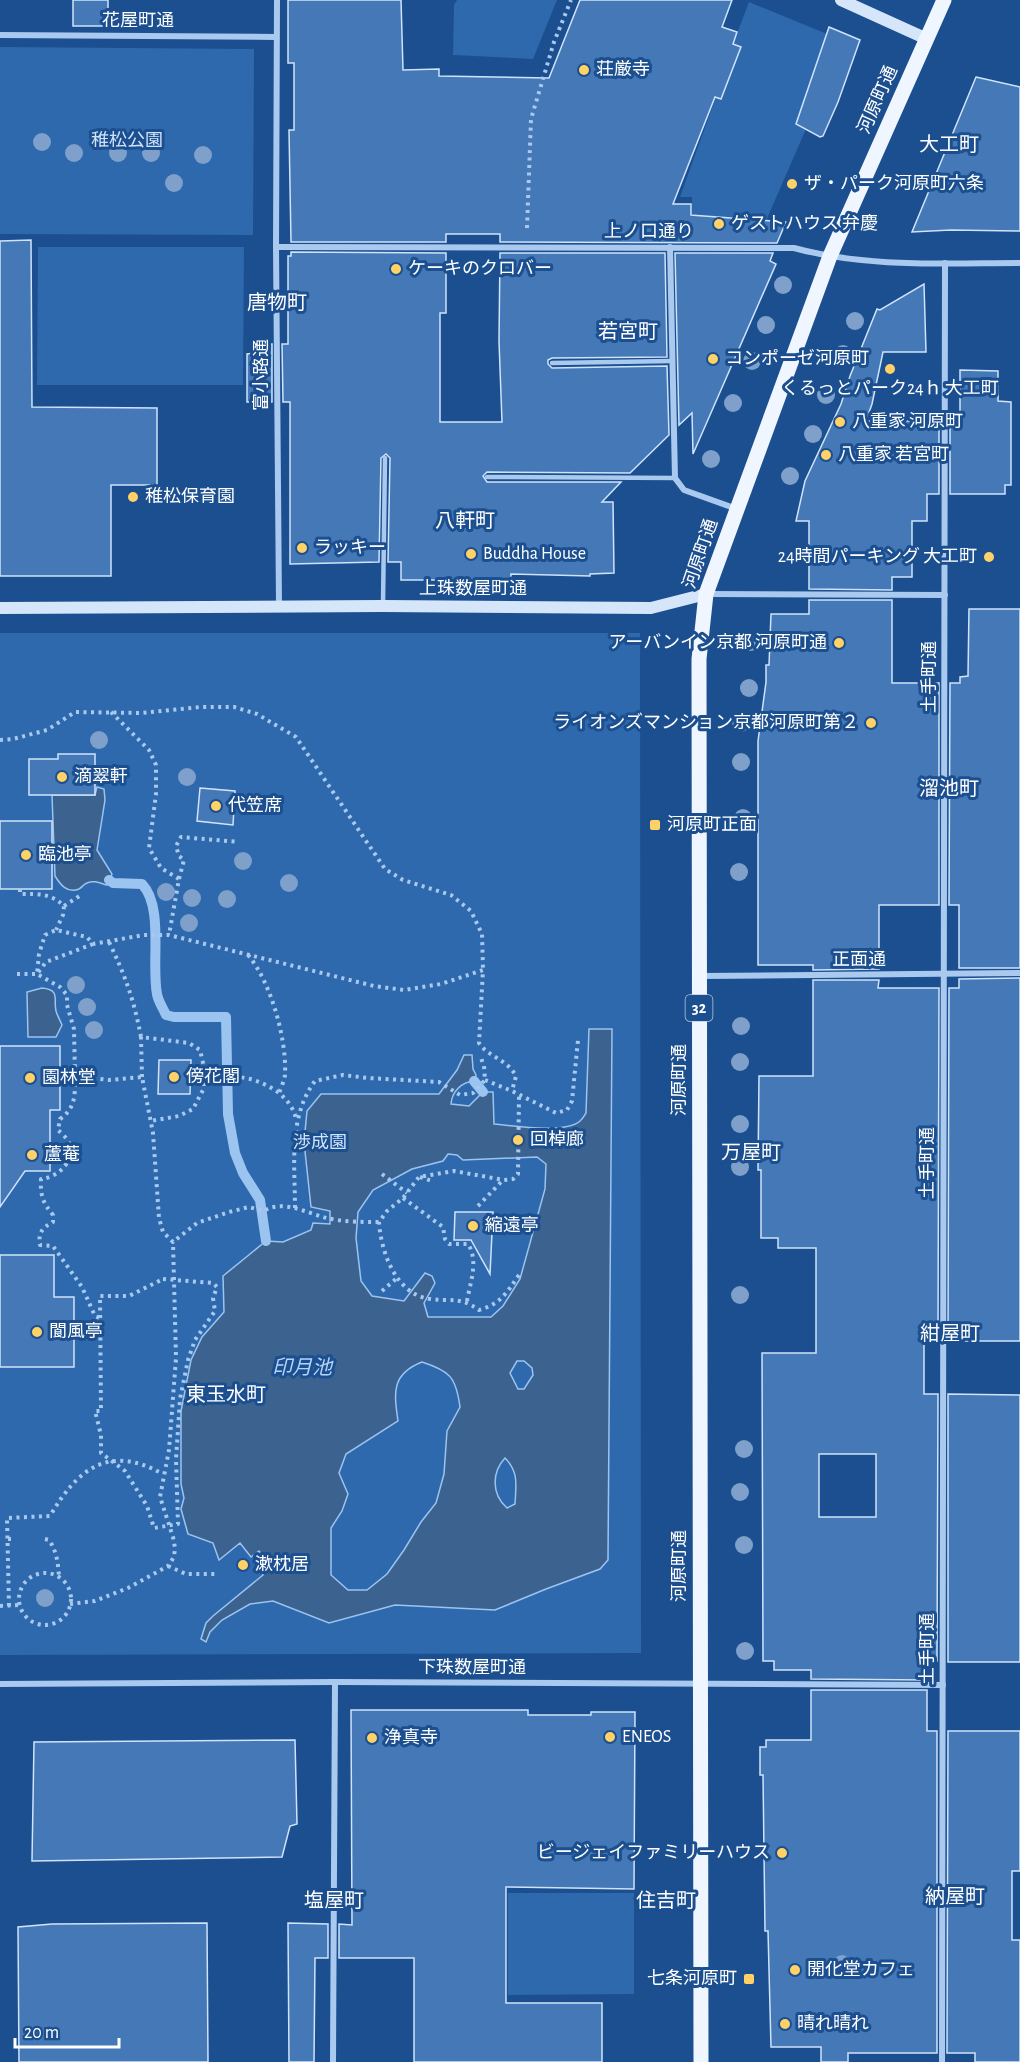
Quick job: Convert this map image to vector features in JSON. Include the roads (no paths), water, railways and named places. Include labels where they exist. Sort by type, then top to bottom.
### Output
[{"type":"main road","name":"河原町通","points":[[701,2062],[699,659],[706,594],[830,256],[944,0]]},
{"type":"street","name":"富小路通","points":[[277,0],[276,247],[279,606]]},
{"type":"street","points":[[841,0],[927,39]]},
{"type":"street","name":"花屋町通","points":[[0,35],[276,37]]},
{"type":"street","name":"上ノ口通り","points":[[276,247],[794,248],[830,256],[875,261],[1020,263]]},
{"type":"street","points":[[670,247],[675,478],[684,490],[737,509]]},
{"type":"street","name":"土手町通","points":[[942,2062],[945,263]]},
{"type":"street","name":"上珠数屋町通","points":[[0,608],[279,606],[651,608],[706,594],[945,595]]},
{"type":"street","name":"正面通","points":[[699,976],[1020,973]]},
{"type":"street","points":[[333,2062],[335,1682]]},
{"type":"street","name":"下珠数屋町通","points":[[0,1684],[335,1682],[943,1685]]},
{"type":"lane","points":[[552,363],[672,361]]},
{"type":"lane","points":[[383,606],[385,458]]},
{"type":"lane","points":[[487,477],[675,478]]},
{"type":"water","points":[[97,787],[104,789],[105,800],[97,850],[112,874],[107,885],[92,882],[86,883],[79,889],[67,889],[55,876],[52,795],[95,795]]},
{"type":"water","points":[[42,988],[54,993],[56,1011],[62,1025],[56,1037],[28,1037],[27,992]]},
{"type":"water","name":"印月池","points":[[589,1029],[612,1029],[608,1560],[600,1569],[495,1610],[395,1605],[329,1623],[273,1601],[250,1604],[222,1620],[210,1632],[206,1642],[201,1639],[206,1623],[263,1575],[261,1568],[267,1561],[259,1551],[251,1557],[240,1543],[219,1560],[213,1543],[188,1534],[181,1509],[184,1498],[181,1484],[181,1411],[191,1360],[202,1337],[224,1312],[223,1276],[266,1241],[283,1242],[311,1230],[313,1223],[330,1224],[330,1211],[311,1207],[304,1142],[307,1111],[321,1094],[439,1094],[457,1070],[464,1055],[472,1055],[476,1075],[474,1081],[458,1088],[451,1104],[469,1106],[483,1092],[493,1092],[494,1124],[526,1127],[552,1128],[573,1125],[586,1113]],"holes":[[[448,1154],[457,1155],[463,1160],[537,1157],[546,1164],[545,1189],[520,1279],[503,1306],[491,1317],[428,1317],[424,1303],[435,1283],[432,1276],[425,1273],[404,1301],[372,1296],[361,1281],[356,1238],[358,1212],[373,1190],[412,1169],[443,1161]],[[517,1361],[524,1361],[532,1368],[533,1375],[524,1389],[518,1389],[510,1373]],[[422,1362],[445,1372],[454,1382],[460,1407],[447,1431],[444,1474],[436,1503],[387,1574],[367,1590],[348,1590],[331,1575],[331,1528],[342,1511],[348,1494],[339,1473],[346,1454],[398,1421],[397,1386],[405,1372]],[[505,1458],[513,1468],[516,1479],[515,1504],[507,1508],[498,1496],[495,1483]]]},
{"type":"waterway","points":[[109,880],[113,883],[142,884],[149,894],[155,921],[157,994],[166,1015],[226,1017],[228,1114],[235,1153],[243,1173],[260,1200],[266,1241]]},
{"type":"waterway","points":[[474,1081],[483,1092]]},
{"type":"place","name":"荘厳寺","points":[[584,70]]},
{"type":"place","name":"ザ・パーク河原町六条","points":[[792,184]]},
{"type":"place","name":"ゲストハウス 弁慶","points":[[719,224]]},
{"type":"place","name":"ケーキのクロバー","points":[[396,269]]},
{"type":"place","name":"コンポーゼ河原町","points":[[713,359]]},
{"type":"place","name":"くるっとパーク24ｈ 大工町","points":[[890,369]]},
{"type":"place","name":"八重家 河原町","points":[[840,422]]},
{"type":"place","name":"八重家 若宮町","points":[[826,455]]},
{"type":"place","name":"稚松保育園","points":[[133,497]]},
{"type":"place","name":"ラッキー","points":[[302,548]]},
{"type":"place","name":"Buddha House","points":[[471,554]]},
{"type":"place","name":"24時間パーキング 大工町","points":[[989,557]]},
{"type":"place","name":"アーバンイン京都 河原町通","points":[[839,643]]},
{"type":"place","name":"ライオンズマンション京都河原町第２","points":[[871,723]]},
{"type":"place","name":"滴翠軒","points":[[62,777]]},
{"type":"place","name":"代笠席","points":[[216,806]]},
{"type":"place","name":"河原町正面","points":[[655,825]]},
{"type":"place","name":"臨池亭","points":[[26,855]]},
{"type":"place","name":"傍花閣","points":[[174,1077]]},
{"type":"place","name":"園林堂","points":[[30,1078]]},
{"type":"place","name":"回棹廊","points":[[518,1140]]},
{"type":"place","name":"蘆菴","points":[[32,1155]]},
{"type":"place","name":"縮遠亭","points":[[473,1226]]},
{"type":"place","name":"閬風亭","points":[[37,1332]]},
{"type":"place","name":"漱枕居","points":[[243,1565]]},
{"type":"place","name":"ENEOS","points":[[610,1737]]},
{"type":"place","name":"浄真寺","points":[[372,1738]]},
{"type":"place","name":"ビージェイファミリーハウス","points":[[782,1853]]},
{"type":"place","name":"開化堂カフェ","points":[[795,1970]]},
{"type":"place","name":"七条河原町","points":[[749,1979]]},
{"type":"place","name":"晴れ晴れ","points":[[785,2024]]},
{"type":"district","name":"大工町","points":[[949,145]]},
{"type":"district","name":"唐物町","points":[[277,303]]},
{"type":"district","name":"若宮町","points":[[628,332]]},
{"type":"district","name":"八軒町","points":[[465,521]]},
{"type":"district","name":"溜池町","points":[[949,789]]},
{"type":"district","name":"万屋町","points":[[751,1153]]},
{"type":"district","name":"紺屋町","points":[[950,1334]]},
{"type":"district","name":"東玉水町","points":[[226,1395]]},
{"type":"district","name":"納屋町","points":[[955,1897]]},
{"type":"district","name":"塩屋町","points":[[334,1901]]},
{"type":"district","name":"住吉町","points":[[666,1901]]},
{"type":"park label","name":"稚松公園","points":[[127,141]]},
{"type":"park label","name":"渉成園","points":[[320,1143]]}]
